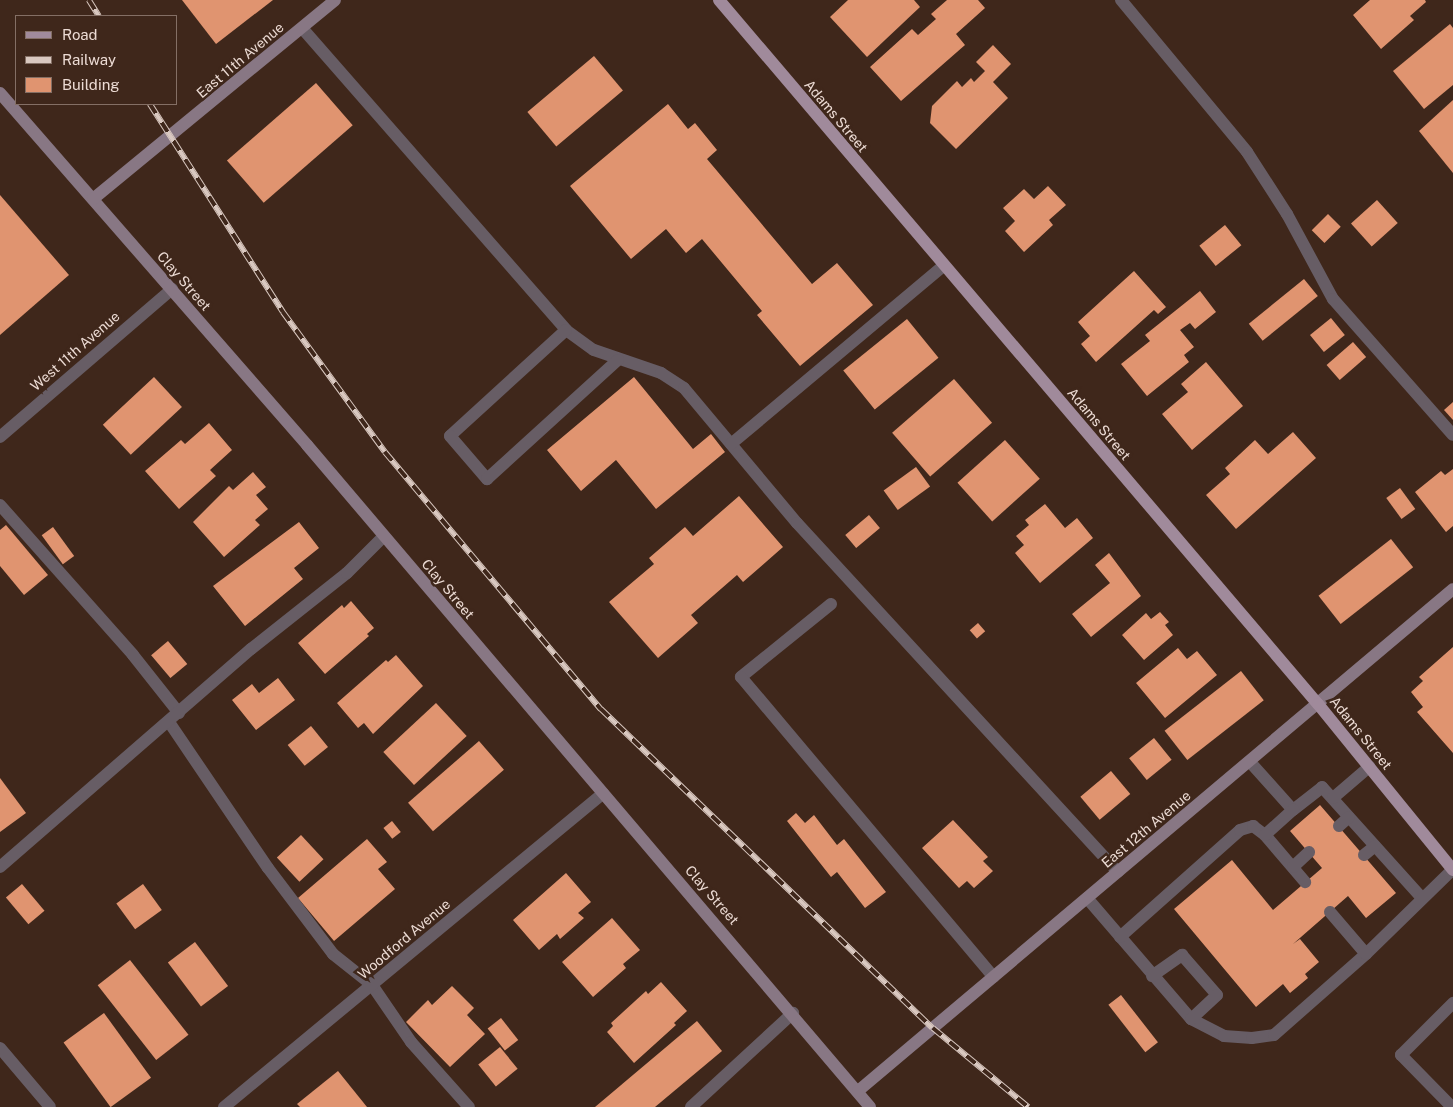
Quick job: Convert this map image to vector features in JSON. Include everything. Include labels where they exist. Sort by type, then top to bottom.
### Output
[{"type":"main road","name":"Adams Street","points":[[719,0],[1318,704],[1453,870]]},
{"type":"street","name":"East 11th Avenue","points":[[93,199],[335,0]]},
{"type":"street","points":[[1121,0],[1247,152],[1288,214],[1333,299],[1453,435]]},
{"type":"street","points":[[302,28],[566,330],[594,350],[618,360],[661,373],[676,382],[846,577],[1118,872]]},
{"type":"street","name":"Clay Street","points":[[0,93],[172,289],[384,536],[793,1013],[870,1107]]},
{"type":"street","points":[[732,444],[944,266]]},
{"type":"street","name":"West 11th Avenue","points":[[0,437],[172,289]]},
{"type":"street","points":[[566,330],[450,436],[487,479],[618,360]]},
{"type":"street","points":[[0,505],[133,655],[179,713]]},
{"type":"street","points":[[0,867],[251,650],[347,573],[384,536]]},
{"type":"street","name":"East 12th Avenue","points":[[858,1091],[1453,590]]},
{"type":"street","points":[[831,604],[741,677],[994,977]]},
{"type":"street","points":[[169,722],[268,868],[334,954],[372,985],[411,1042],[469,1107]]},
{"type":"street","points":[[1250,762],[1293,810]]},
{"type":"street","points":[[1333,798],[1369,767]]},
{"type":"street","points":[[1265,835],[1322,786],[1422,898]]},
{"type":"street","name":"Woodford Avenue","points":[[224,1107],[603,793]]},
{"type":"street","points":[[1339,826],[1350,817]]},
{"type":"street","points":[[1120,937],[1240,830],[1253,826],[1265,835],[1305,882]]},
{"type":"street","points":[[1364,855],[1375,846]]},
{"type":"street","points":[[1293,867],[1308,852]]},
{"type":"street","points":[[1087,898],[1152,976],[1191,1019],[1224,1036],[1252,1038],[1274,1035],[1366,954],[1453,870]]},
{"type":"street","points":[[1330,912],[1366,954]]},
{"type":"street","points":[[1152,976],[1182,955],[1218,995],[1191,1019]]},
{"type":"street","points":[[1452,1107],[1401,1055],[1453,1003]]},
{"type":"street","points":[[691,1107],[793,1013]]},
{"type":"street","points":[[0,1048],[50,1107]]},
{"type":"building","points":[[182,0],[273,0],[216,44]]},
{"type":"building","points":[[848,0],[914,0],[920,7],[867,57],[830,17]]},
{"type":"building","points":[[947,0],[978,0],[985,8],[956,34],[965,45],[901,101],[870,67],[912,29],[918,35],[936,19],[931,14]]},
{"type":"building","points":[[1370,0],[1425,0],[1426,2],[1410,16],[1414,20],[1381,49],[1353,15]]},
{"type":"building","points":[[1450,24],[1453,28],[1453,85],[1424,109],[1393,71]]},
{"type":"building","points":[[993,45],[1011,64],[993,82],[1008,98],[956,149],[930,123],[932,106],[957,81],[962,87],[971,78],[974,82],[985,71],[976,62]]},
{"type":"building","points":[[594,56],[623,90],[556,146],[527,112]]},
{"type":"building","points":[[316,83],[353,125],[264,203],[227,160]]},
{"type":"building","points":[[1453,100],[1453,173],[1419,131]]},
{"type":"building","points":[[668,104],[688,129],[695,123],[717,150],[707,159],[812,284],[837,263],[873,305],[800,366],[757,315],[762,311],[702,239],[686,253],[666,229],[631,259],[570,186]]},
{"type":"building","points":[[1048,186],[1066,205],[1049,220],[1053,225],[1024,252],[1005,231],[1015,221],[1003,208],[1024,189],[1034,199]]},
{"type":"building","points":[[0,195],[69,275],[0,335]]},
{"type":"building","points":[[1377,200],[1398,223],[1372,246],[1351,223]]},
{"type":"building","points":[[1328,214],[1341,227],[1324,243],[1312,230]]},
{"type":"building","points":[[1225,225],[1241,245],[1216,266],[1199,246]]},
{"type":"building","points":[[1134,271],[1166,307],[1158,314],[1154,310],[1096,362],[1081,344],[1090,336],[1078,322]]},
{"type":"building","points":[[1304,279],[1318,296],[1263,341],[1249,324]]},
{"type":"building","points":[[1200,291],[1216,312],[1195,329],[1190,323],[1180,330],[1194,347],[1184,355],[1189,362],[1147,396],[1121,364],[1150,341],[1145,335]]},
{"type":"building","points":[[1331,318],[1345,335],[1324,352],[1310,335]]},
{"type":"building","points":[[907,319],[938,358],[875,409],[843,371]]},
{"type":"building","points":[[1353,342],[1366,357],[1340,380],[1327,365]]},
{"type":"building","points":[[1206,362],[1243,406],[1192,450],[1162,414],[1188,392],[1181,384]]},
{"type":"building","points":[[154,377],[182,407],[131,455],[103,425]]},
{"type":"building","points":[[634,377],[693,449],[711,434],[725,452],[656,509],[616,460],[581,491],[547,450]]},
{"type":"building","points":[[954,379],[992,423],[930,477],[892,433]]},
{"type":"building","points":[[1453,402],[1453,420],[1444,410]]},
{"type":"building","points":[[209,423],[232,450],[210,470],[216,476],[179,509],[145,471],[181,440],[185,444]]},
{"type":"building","points":[[1293,432],[1316,458],[1236,529],[1206,495],[1230,474],[1225,468],[1255,440],[1268,454]]},
{"type":"building","points":[[1005,440],[1040,479],[992,521],[957,483]]},
{"type":"building","points":[[916,467],[930,486],[898,510],[884,491]]},
{"type":"building","points":[[1453,469],[1453,526],[1446,532],[1415,492],[1441,471],[1445,475]]},
{"type":"building","points":[[253,472],[266,487],[256,495],[268,509],[255,520],[260,525],[224,557],[193,522],[229,486],[233,490]]},
{"type":"building","points":[[1400,488],[1415,509],[1402,519],[1386,498]]},
{"type":"building","points":[[739,496],[783,547],[743,582],[737,575],[691,615],[698,623],[658,658],[609,602],[654,564],[649,558],[685,527],[693,536]]},
{"type":"building","points":[[1045,504],[1065,528],[1077,518],[1093,538],[1040,583],[1015,553],[1024,545],[1016,536],[1029,525],[1025,520]]},
{"type":"building","points":[[869,515],[880,528],[856,548],[845,535]]},
{"type":"building","points":[[299,522],[319,548],[294,568],[303,579],[245,626],[213,586]]},
{"type":"building","points":[[6,525],[48,575],[24,595],[0,566],[0,530]]},
{"type":"building","points":[[53,527],[74,556],[63,564],[42,535]]},
{"type":"building","points":[[1391,539],[1413,567],[1341,624],[1319,596]]},
{"type":"building","points":[[1109,553],[1141,596],[1091,637],[1072,614],[1110,583],[1095,565]]},
{"type":"building","points":[[351,601],[374,628],[367,634],[369,636],[325,674],[298,643],[342,605],[344,608]]},
{"type":"building","points":[[1160,612],[1169,622],[1165,625],[1173,635],[1144,660],[1122,635],[1146,613],[1151,619]]},
{"type":"building","points":[[978,623],[985,631],[977,639],[970,630]]},
{"type":"building","points":[[168,641],[187,664],[170,678],[151,655]]},
{"type":"building","points":[[1453,647],[1453,753],[1417,712],[1423,707],[1411,692],[1423,681],[1419,677]]},
{"type":"building","points":[[1178,648],[1187,659],[1197,651],[1217,675],[1165,718],[1136,683]]},
{"type":"building","points":[[396,655],[423,686],[373,734],[364,723],[358,728],[337,703],[386,660],[388,662]]},
{"type":"building","points":[[1241,671],[1264,700],[1187,760],[1165,731]]},
{"type":"building","points":[[278,678],[295,700],[256,730],[232,700],[252,684],[259,693]]},
{"type":"building","points":[[436,703],[467,736],[414,785],[383,752]]},
{"type":"building","points":[[311,726],[328,747],[305,766],[288,745]]},
{"type":"building","points":[[1154,738],[1172,760],[1147,780],[1129,758]]},
{"type":"building","points":[[479,741],[504,770],[433,831],[408,803]]},
{"type":"building","points":[[1111,771],[1130,794],[1100,820],[1080,797]]},
{"type":"building","points":[[0,778],[26,813],[0,832]]},
{"type":"building","points":[[1320,805],[1396,893],[1366,918],[1348,896],[1293,944],[1300,939],[1319,962],[1305,974],[1308,978],[1290,993],[1283,984],[1256,1007],[1174,909],[1232,860],[1273,910],[1322,868],[1290,831]]},
{"type":"building","points":[[796,813],[805,823],[814,815],[837,845],[844,839],[886,892],[865,908],[837,872],[831,877],[787,821]]},
{"type":"building","points":[[953,820],[988,857],[983,861],[993,871],[974,888],[967,881],[959,888],[922,848]]},
{"type":"building","points":[[392,821],[401,832],[392,839],[383,828]]},
{"type":"building","points":[[301,835],[324,859],[299,882],[277,858]]},
{"type":"building","points":[[367,839],[387,862],[378,869],[395,889],[334,941],[298,898]]},
{"type":"building","points":[[566,873],[591,902],[578,913],[584,918],[560,939],[557,934],[539,950],[513,920]]},
{"type":"building","points":[[22,884],[44,911],[28,924],[6,897]]},
{"type":"building","points":[[143,884],[162,910],[135,929],[116,903]]},
{"type":"building","points":[[612,918],[640,950],[623,964],[626,968],[593,997],[562,962]]},
{"type":"building","points":[[195,942],[228,986],[201,1006],[168,962]]},
{"type":"building","points":[[130,960],[188,1035],[156,1060],[98,985]]},
{"type":"building","points":[[661,982],[687,1011],[674,1023],[676,1025],[634,1063],[607,1032],[613,1026],[611,1023],[646,991],[648,994]]},
{"type":"building","points":[[452,986],[474,1008],[467,1015],[485,1034],[450,1067],[406,1022],[428,1000],[432,1005]]},
{"type":"building","points":[[1121,995],[1158,1042],[1145,1052],[1108,1005]]},
{"type":"building","points":[[104,1013],[151,1078],[110,1107],[64,1042]]},
{"type":"building","points":[[501,1018],[518,1040],[505,1051],[488,1028]]},
{"type":"building","points":[[697,1021],[722,1051],[655,1107],[595,1107]]},
{"type":"building","points":[[500,1047],[518,1069],[496,1086],[478,1065]]},
{"type":"building","points":[[338,1071],[367,1107],[300,1107],[297,1104]]},
{"type":"railway","points":[[89,0],[98,15]]},
{"type":"railway","points":[[151,105],[283,312],[385,452],[601,709],[933,1028],[1028,1107]]}]
